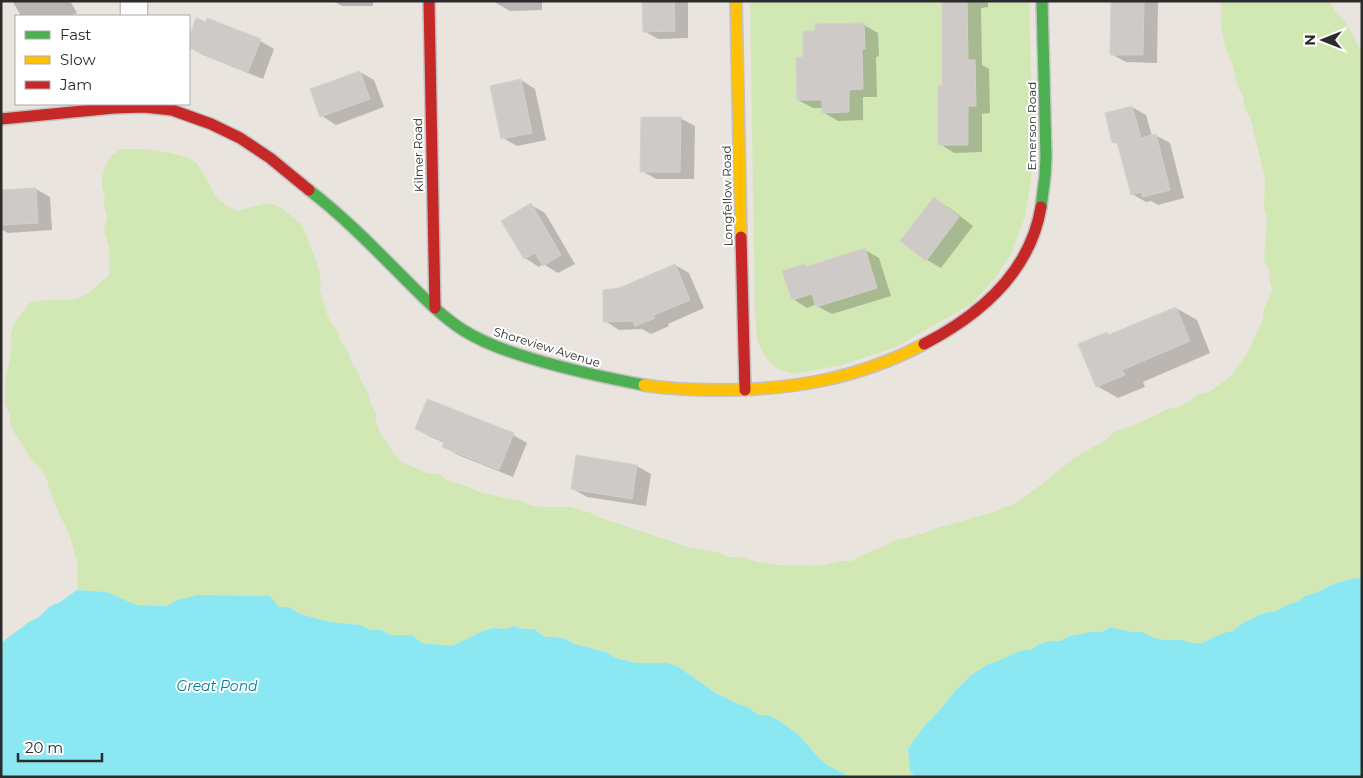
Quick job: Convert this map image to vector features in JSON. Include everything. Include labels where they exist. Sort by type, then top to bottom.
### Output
[{"type":"street","points":[[134,1],[134,15]]},
{"type":"street","name":"Kilmer Road","points":[[430,1],[435,308]]},
{"type":"street","name":"Longfellow Road","points":[[736,1],[745,390]]},
{"type":"street","name":"Emerson Road","points":[[1029,248],[1038,224],[1044,190],[1046,142],[1042,1]]},
{"type":"street","name":"Shoreview Avenue","points":[[1,119],[136,105],[163,108],[186,114],[223,129],[255,147],[340,216],[445,318],[471,336],[516,354],[565,369],[615,381],[650,386],[682,389],[745,390],[791,387],[840,377],[897,358],[930,343],[963,322],[991,300],[1017,270],[1029,248]]},
{"type":"green space","points":[[750,1],[1029,1],[1033,143],[1031,180],[1025,217],[1011,254],[996,277],[973,303],[896,347],[842,365],[794,374],[782,371],[772,365],[763,353],[757,340]]},
{"type":"green space","points":[[1221,1],[1329,1],[1346,22],[1362,53],[1362,579],[1356,578],[1336,583],[1305,596],[1277,611],[1264,613],[1243,623],[1233,631],[1223,633],[1202,643],[1162,640],[1142,632],[1131,632],[1111,627],[1101,632],[1070,636],[1060,641],[1039,644],[1032,649],[1019,651],[988,664],[970,676],[955,691],[924,726],[908,749],[910,771],[915,777],[850,777],[829,766],[819,758],[799,735],[778,720],[768,715],[758,715],[748,707],[717,694],[677,666],[667,663],[636,663],[616,658],[606,652],[575,644],[565,639],[545,637],[534,629],[514,626],[504,629],[494,628],[483,631],[452,646],[422,643],[412,635],[391,635],[381,630],[371,630],[361,625],[330,622],[300,614],[289,607],[279,607],[269,596],[198,595],[177,600],[167,606],[136,605],[107,592],[77,590],[78,566],[70,536],[55,505],[45,475],[30,457],[10,424],[10,414],[5,404],[5,383],[14,323],[29,303],[79,298],[91,291],[109,275],[109,248],[104,228],[107,217],[104,207],[105,197],[102,177],[110,157],[120,149],[146,149],[187,157],[197,163],[217,198],[227,206],[237,211],[263,204],[273,204],[283,209],[301,224],[316,260],[321,280],[320,290],[330,321],[338,331],[340,341],[348,351],[361,382],[368,392],[370,402],[376,412],[376,422],[380,433],[393,453],[403,463],[428,473],[439,474],[449,481],[476,491],[520,500],[540,507],[571,507],[688,547],[718,552],[728,557],[738,557],[779,565],[820,566],[840,561],[851,561],[882,548],[892,541],[922,534],[1014,504],[1076,457],[1107,439],[1114,432],[1137,424],[1168,409],[1178,407],[1199,394],[1209,392],[1230,377],[1248,352],[1263,319],[1264,309],[1272,289],[1269,269],[1264,261],[1267,218],[1264,208],[1265,178],[1250,117],[1245,109],[1243,96],[1237,86],[1233,66],[1225,46],[1221,26]]},
{"type":"water","points":[[1356,578],[1362,579],[1362,777],[915,777],[910,771],[908,749],[924,726],[970,676],[988,664],[1019,651],[1032,649],[1039,644],[1060,641],[1070,636],[1101,632],[1111,627],[1131,632],[1142,632],[1162,640],[1202,643],[1223,633],[1233,631],[1243,623],[1264,613],[1277,611],[1305,596],[1336,583]]},
{"type":"water","name":"Great Pond","points":[[77,590],[107,592],[136,605],[167,606],[177,600],[198,595],[270,596],[279,607],[289,607],[300,614],[330,622],[361,625],[371,630],[381,630],[391,635],[412,635],[422,643],[452,646],[483,631],[494,628],[504,629],[514,626],[534,629],[545,637],[565,639],[575,644],[606,652],[616,658],[636,663],[667,663],[677,666],[717,694],[748,707],[758,715],[768,715],[778,720],[799,735],[819,758],[829,766],[850,777],[1,777],[1,643],[29,622],[39,617],[49,607]]},
{"type":"building","points":[[642,1],[674,1],[675,31],[643,32]]},
{"type":"building","points":[[942,1],[967,1],[968,60],[975,60],[976,106],[968,106],[968,145],[938,145],[938,85],[942,85]]},
{"type":"building","points":[[1111,1],[1144,1],[1143,55],[1110,55]]},
{"type":"building","points":[[196,18],[206,22],[207,18],[261,39],[248,72],[190,48],[190,35]]},
{"type":"building","points":[[864,23],[865,49],[862,49],[863,89],[849,90],[849,112],[822,113],[822,100],[797,100],[796,57],[803,57],[803,31],[815,31],[815,24]]},
{"type":"building","points":[[360,71],[370,99],[320,117],[310,89]]},
{"type":"building","points":[[521,79],[532,133],[501,139],[490,86]]},
{"type":"building","points":[[1132,106],[1141,138],[1156,134],[1170,190],[1143,197],[1141,192],[1131,195],[1117,142],[1112,143],[1105,113]]},
{"type":"building","points":[[641,117],[681,117],[680,172],[640,172]]},
{"type":"building","points":[[36,188],[38,223],[1,225],[1,190]]},
{"type":"building","points":[[934,197],[959,217],[926,261],[900,241]]},
{"type":"building","points":[[531,203],[561,255],[543,266],[535,253],[524,259],[501,221]]},
{"type":"building","points":[[865,248],[877,288],[816,307],[812,294],[792,300],[782,271],[805,264],[805,267]]},
{"type":"building","points":[[675,264],[690,300],[654,315],[655,318],[635,326],[633,321],[603,322],[603,290],[619,288]]},
{"type":"building","points":[[1176,307],[1190,341],[1122,370],[1125,375],[1096,387],[1078,344],[1107,332],[1108,335]]},
{"type":"building","points":[[427,399],[514,433],[499,470],[442,447],[444,441],[415,429]]},
{"type":"building","points":[[576,455],[637,465],[632,499],[571,489]]},
{"type":"traffic: fast","points":[[1041,207],[1046,157],[1042,1]]},
{"type":"traffic: fast","points":[[309,190],[358,232],[439,312],[471,335],[497,347],[533,359],[589,374],[644,385]]},
{"type":"traffic: slow","points":[[736,1],[741,237]]},
{"type":"traffic: slow","points":[[644,385],[682,389],[721,390],[774,388],[826,380],[875,366],[924,344]]},
{"type":"traffic: jam","points":[[429,1],[435,308]]},
{"type":"traffic: jam","points":[[1,119],[114,108],[144,107],[172,110],[211,124],[240,138],[270,158],[309,190]]},
{"type":"traffic: jam","points":[[924,344],[964,320],[983,305],[1014,272],[1026,252],[1035,231],[1041,207]]},
{"type":"traffic: jam","points":[[741,237],[745,390]]}]
